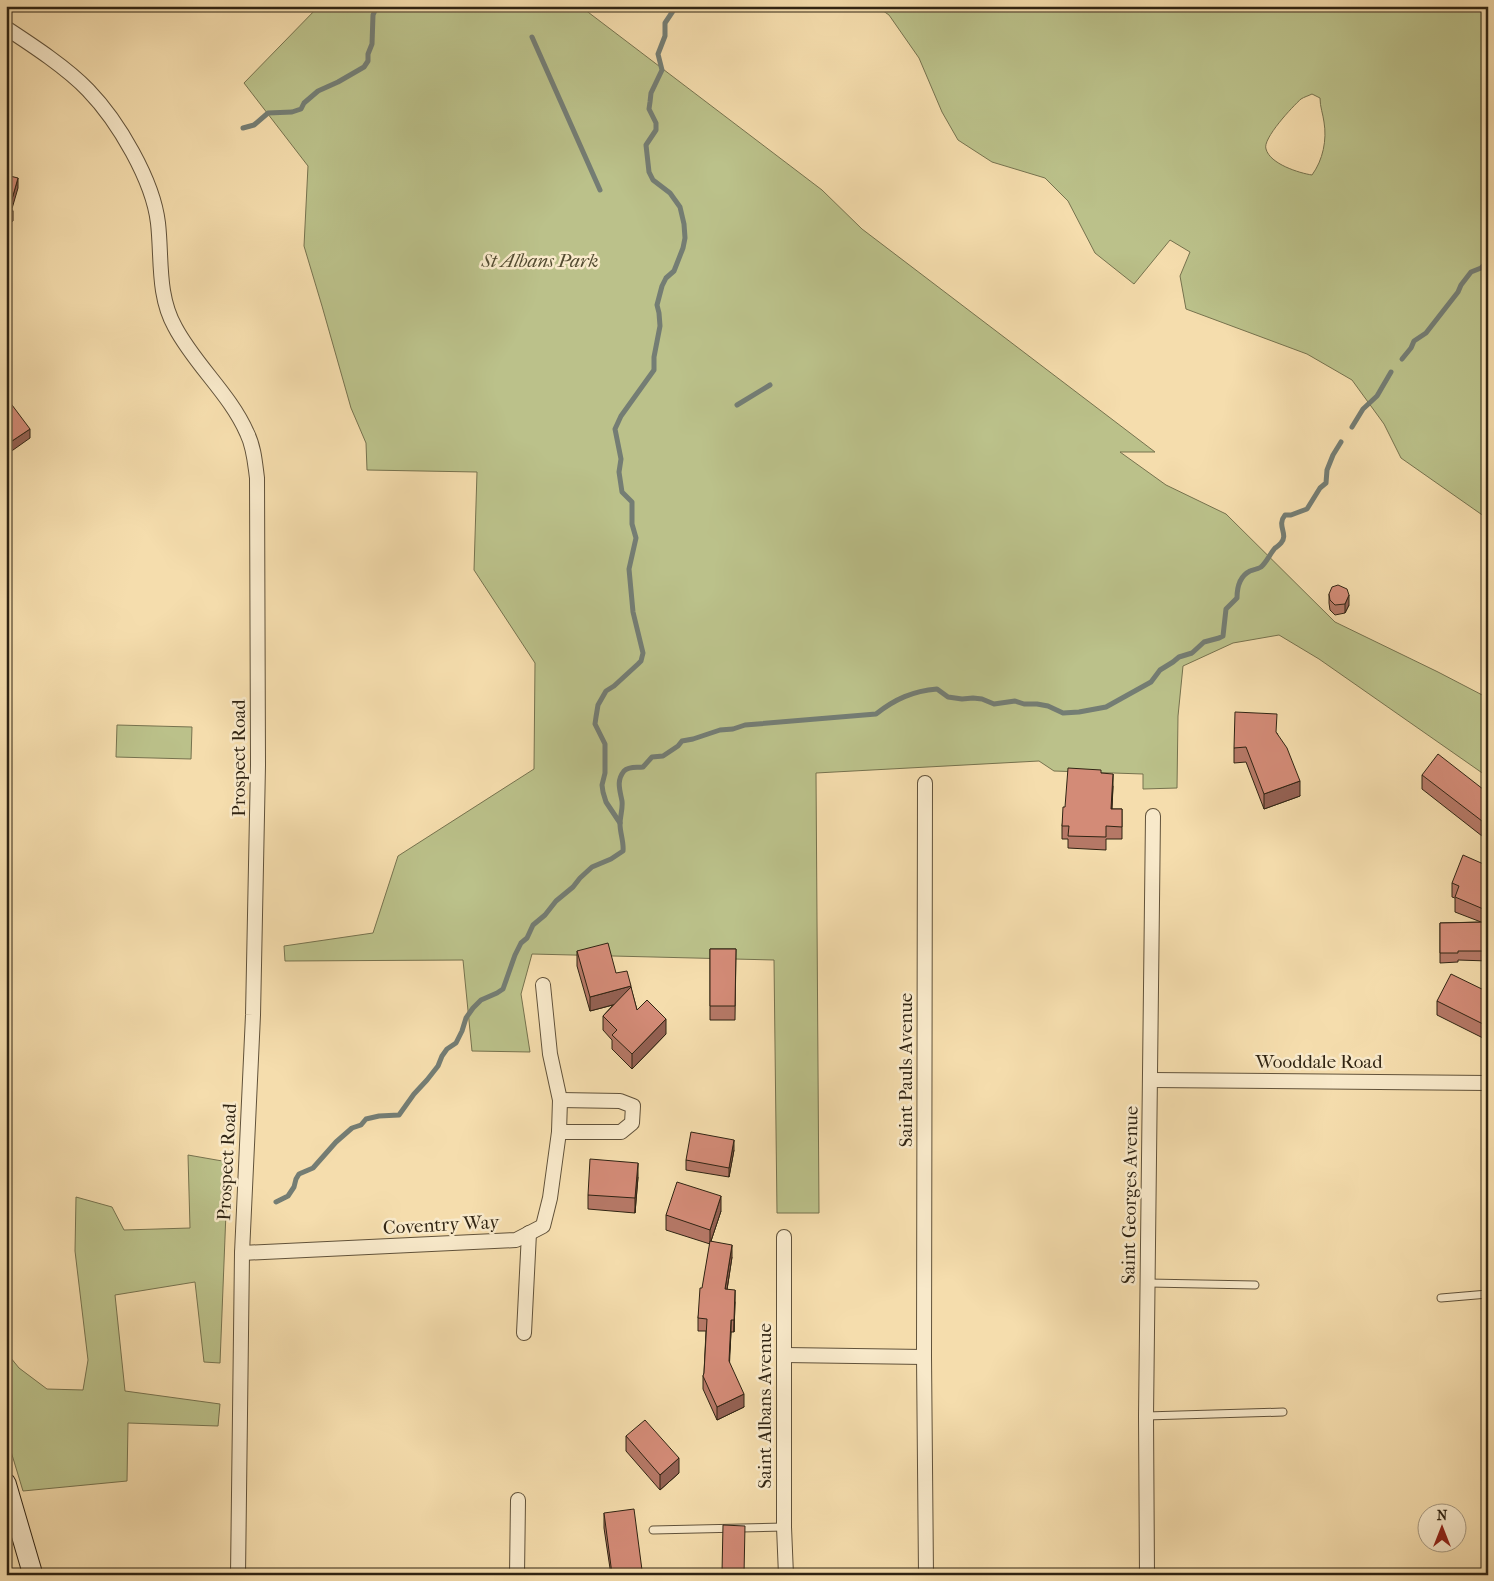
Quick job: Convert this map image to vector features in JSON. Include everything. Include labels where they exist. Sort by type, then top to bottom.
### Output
[{"type":"street","name":"Prospect Road","points":[[6,28],[60,66],[88,90],[110,117],[133,153],[149,187],[158,221],[161,278],[166,308],[191,353],[238,416],[248,435],[254,454],[257,478],[258,765],[253,1015],[242,1253],[238,1575]]},
{"type":"street","name":"Saint Pauls Avenue","points":[[925,783],[924,1358],[926,1575]]},
{"type":"street","name":"Saint Georges Avenue","points":[[1147,1575],[1146,1416],[1153,816]]},
{"type":"street","name":"Coventry Way","points":[[242,1253],[516,1240],[543,1226],[550,1198],[560,1132],[560,1100],[550,1054],[543,985]]},
{"type":"street","name":"Wooddale Road","points":[[1151,1080],[1488,1083]]},
{"type":"street","points":[[560,1100],[620,1100],[633,1106],[632,1123],[620,1132],[560,1132]]},
{"type":"street","points":[[524,1333],[529,1233]]},
{"type":"street","name":"Saint Albans Avenue","points":[[784,1237],[784,1527],[786,1575]]},
{"type":"street","points":[[784,1355],[924,1358]]},
{"type":"street","points":[[6,1483],[33,1575]]},
{"type":"street","points":[[517,1575],[518,1500]]},
{"type":"lane","points":[[1148,1283],[1255,1285]]},
{"type":"lane","points":[[1441,1298],[1488,1294]]},
{"type":"lane","points":[[1146,1416],[1283,1412]]},
{"type":"lane","points":[[653,1530],[784,1527]]},
{"type":"green space","name":"St Albans Park","points":[[319,6],[580,6],[822,190],[862,229],[1155,452],[1120,452],[1166,485],[1226,514],[1335,622],[1488,698],[1488,777],[1319,659],[1279,635],[1233,643],[1183,666],[1178,716],[1177,788],[1143,789],[1143,774],[1054,771],[1039,761],[816,773],[819,1213],[777,1213],[774,960],[532,954],[521,994],[530,1052],[472,1051],[463,960],[285,961],[284,946],[373,933],[398,856],[534,769],[535,663],[474,570],[477,472],[367,470],[366,443],[351,408],[304,246],[308,166],[244,83]]},
{"type":"green space","points":[[876,6],[1488,6],[1488,519],[1401,458],[1384,424],[1352,380],[1307,354],[1186,309],[1180,276],[1190,252],[1170,240],[1134,284],[1095,253],[1068,201],[1045,178],[992,162],[958,140],[942,112],[919,58],[889,15]],"holes":[[[1312,94],[1320,98],[1325,129],[1324,143],[1319,163],[1312,175],[1293,170],[1273,159],[1266,149],[1266,144],[1279,123],[1301,99]]]},
{"type":"green space","points":[[117,725],[192,727],[191,759],[116,757]]},
{"type":"green space","points":[[188,1155],[228,1162],[220,1363],[204,1362],[195,1282],[115,1295],[125,1391],[220,1404],[218,1426],[128,1423],[127,1481],[23,1491],[6,1435],[6,1352],[19,1368],[47,1389],[83,1390],[88,1360],[75,1251],[76,1197],[112,1207],[124,1230],[190,1228]]},
{"type":"building","points":[[6,175],[18,178],[10,206],[13,211],[6,215]]},
{"type":"building","points":[[6,397],[30,429],[6,445]]},
{"type":"building","points":[[1338,585],[1347,589],[1349,595],[1345,604],[1335,605],[1330,600],[1329,594],[1332,587]]},
{"type":"building","points":[[1235,712],[1277,714],[1276,732],[1287,748],[1300,781],[1264,794],[1246,747],[1234,748]]},
{"type":"building","points":[[1438,754],[1488,793],[1488,814],[1482,821],[1422,775]]},
{"type":"building","points":[[1068,768],[1101,770],[1101,773],[1113,774],[1111,809],[1122,809],[1122,827],[1106,826],[1106,837],[1068,836],[1069,826],[1062,826]]},
{"type":"building","points":[[1463,855],[1488,866],[1488,911],[1455,897],[1459,886],[1452,883]]},
{"type":"building","points":[[1488,922],[1488,951],[1440,953],[1440,923]]},
{"type":"building","points":[[608,943],[616,973],[627,971],[631,986],[590,997],[577,951]]},
{"type":"building","points":[[710,949],[736,949],[735,1006],[710,1006]]},
{"type":"building","points":[[1451,974],[1488,992],[1488,1019],[1485,1025],[1437,1001]]},
{"type":"building","points":[[631,987],[637,1010],[647,1000],[666,1019],[632,1054],[612,1035],[617,1030],[603,1016]]},
{"type":"building","points":[[691,1132],[734,1140],[729,1168],[686,1160]]},
{"type":"building","points":[[590,1159],[638,1163],[635,1198],[588,1195]]},
{"type":"building","points":[[677,1182],[721,1196],[710,1230],[666,1215]]},
{"type":"building","points":[[710,1241],[732,1245],[725,1289],[735,1290],[734,1320],[731,1320],[729,1361],[744,1394],[717,1407],[703,1376],[707,1319],[698,1318],[700,1288],[702,1288]]},
{"type":"building","points":[[645,1420],[679,1458],[660,1475],[626,1436]]},
{"type":"building","points":[[634,1509],[642,1570],[612,1574],[604,1513]]},
{"type":"building","points":[[723,1525],[745,1526],[744,1574],[747,1575],[707,1575],[708,1571],[722,1572]]},
{"type":"waterway","points":[[243,128],[254,125],[268,113],[292,112],[301,109],[304,103],[318,91],[364,67],[368,61],[368,54],[372,44],[373,15],[377,6]]},
{"type":"waterway","points":[[620,823],[606,802],[603,792],[605,744],[595,724],[598,705],[606,691],[641,661],[643,653],[633,612],[629,569],[636,538],[632,524],[632,502],[622,492],[619,472],[621,459],[615,429],[621,416],[654,370],[654,357],[660,326],[657,305],[662,286],[666,278],[674,271],[685,238],[680,207],[670,193],[653,180],[649,172],[646,145],[656,130],[656,123],[649,109],[651,93],[662,70],[658,54],[665,36],[665,23],[673,11],[673,6]]},
{"type":"waterway","points":[[532,37],[600,190]]},
{"type":"waterway","points":[[1402,359],[1414,341],[1426,333],[1471,272],[1481,268],[1488,261]]},
{"type":"waterway","points":[[1352,427],[1363,409],[1377,396],[1391,372]]},
{"type":"waterway","points":[[737,405],[770,385]]},
{"type":"waterway","points":[[276,1202],[288,1196],[299,1174],[313,1168],[336,1142],[352,1128],[361,1125],[366,1119],[399,1115],[438,1066],[447,1049],[456,1043],[466,1018],[473,1008],[481,1000],[503,989],[515,955],[521,943],[527,938],[533,925],[592,867],[611,859],[623,851],[620,824],[622,804],[619,782],[626,769],[643,767],[652,757],[663,756],[682,741],[720,730],[733,729],[745,725],[876,714],[890,704],[905,697],[928,690],[937,689],[948,697],[982,699],[994,704],[1015,701],[1024,704],[1037,704],[1048,706],[1063,713],[1106,707],[1151,682],[1160,670],[1179,657],[1192,653],[1204,642],[1223,636],[1226,609],[1237,598],[1241,579],[1250,571],[1261,567],[1281,543],[1284,536],[1282,523],[1285,515],[1291,515],[1307,509],[1320,488],[1326,483],[1327,470],[1341,442]]}]
